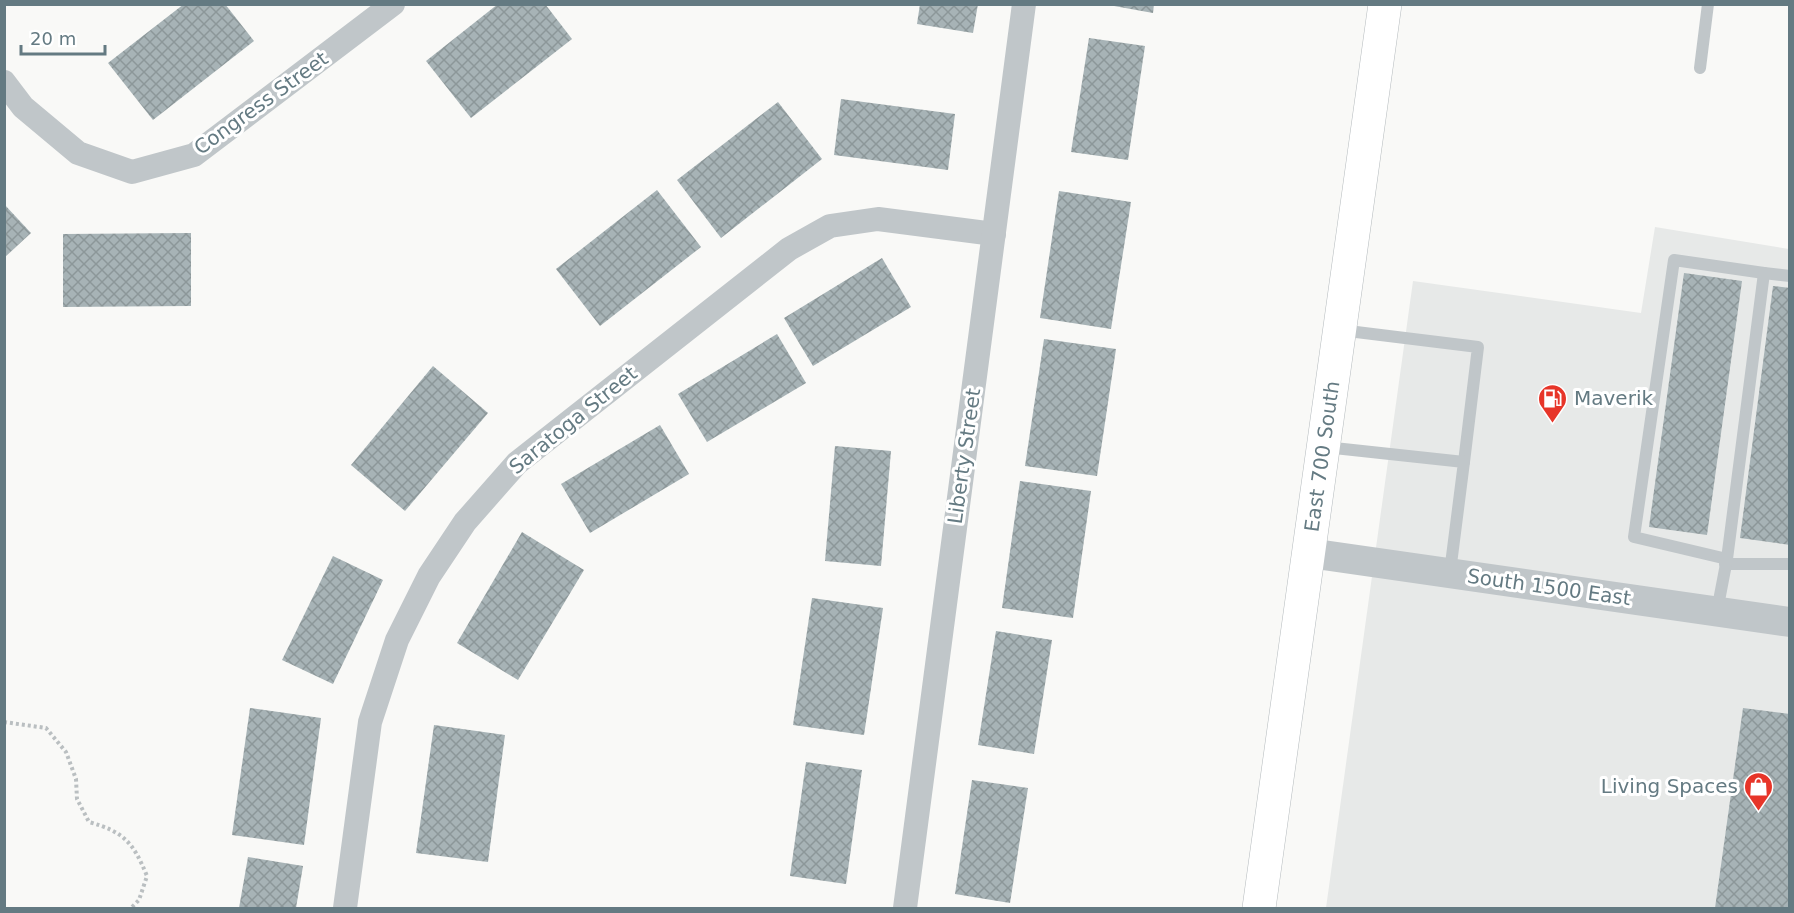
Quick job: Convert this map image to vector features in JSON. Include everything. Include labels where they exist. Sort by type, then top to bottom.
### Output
[{"type":"main road","name":"East 700 South","points":[[1259,909],[1385,4]]},
{"type":"street","name":"Congress Street","points":[[4,82],[23,107],[78,153],[132,172],[194,154],[393,4]]},
{"type":"street","name":"Liberty Street","points":[[905,909],[1024,4]]},
{"type":"street","name":"Saratoga Street","points":[[345,909],[370,722],[397,640],[429,576],[465,522],[517,463],[789,249],[830,226],[878,219],[994,234]]},
{"type":"street","name":"South 1500 East","points":[[1309,553],[1790,622]]},
{"type":"lane","points":[[1700,68],[1708,4]]},
{"type":"lane","points":[[1790,276],[1674,260],[1635,537],[1726,561],[1790,564]]},
{"type":"lane","points":[[1717,611],[1726,561],[1764,273]]},
{"type":"lane","points":[[1340,330],[1478,347],[1450,572]]},
{"type":"lane","points":[[1325,447],[1464,462]]},
{"type":"path","points":[[4,722],[46,728],[66,752],[76,779],[77,799],[89,822],[115,830],[137,853],[147,876],[139,900],[131,909]]},
{"type":"shaded area","points":[[1655,227],[1789,249],[1789,908],[1326,908],[1413,281],[1641,313]]},
{"type":"building","points":[[184,4],[225,4],[254,41],[153,120],[108,63]]},
{"type":"building","points":[[498,4],[545,4],[572,39],[471,118],[426,61]]},
{"type":"building","points":[[920,4],[978,4],[973,33],[917,24]]},
{"type":"building","points":[[1103,4],[1154,4],[1153,13]]},
{"type":"building","points":[[1089,38],[1145,46],[1128,160],[1071,152]]},
{"type":"building","points":[[841,99],[955,114],[948,170],[834,155]]},
{"type":"building","points":[[778,102],[822,159],[721,238],[677,180]]},
{"type":"building","points":[[657,190],[701,247],[600,326],[556,269]]},
{"type":"building","points":[[1059,191],[1131,202],[1111,329],[1040,318]]},
{"type":"building","points":[[4,204],[31,233],[4,258]]},
{"type":"building","points":[[191,233],[191,306],[63,307],[63,234]]},
{"type":"building","points":[[882,258],[911,307],[813,366],[784,318]]},
{"type":"building","points":[[1684,273],[1742,281],[1707,535],[1649,527]]},
{"type":"building","points":[[1773,286],[1790,288],[1790,545],[1740,538]]},
{"type":"building","points":[[777,334],[806,383],[707,442],[678,394]]},
{"type":"building","points":[[1044,339],[1116,349],[1097,476],[1025,466]]},
{"type":"building","points":[[433,366],[488,413],[405,511],[351,465]]},
{"type":"building","points":[[660,425],[689,474],[590,533],[561,484]]},
{"type":"building","points":[[835,446],[891,451],[881,566],[825,561]]},
{"type":"building","points":[[1020,481],[1091,491],[1073,618],[1002,608]]},
{"type":"building","points":[[522,532],[584,570],[518,680],[457,643]]},
{"type":"building","points":[[333,556],[383,580],[333,684],[282,660]]},
{"type":"building","points":[[812,598],[883,608],[864,735],[793,725]]},
{"type":"building","points":[[996,631],[1052,640],[1034,754],[978,745]]},
{"type":"building","points":[[250,708],[321,718],[304,845],[232,835]]},
{"type":"building","name":"Living Spaces","points":[[1743,708],[1790,714],[1790,908],[1715,908]]},
{"type":"building","points":[[434,725],[505,735],[488,862],[416,853]]},
{"type":"building","points":[[806,762],[862,770],[846,884],[790,876]]},
{"type":"building","points":[[972,780],[1028,788],[1010,903],[955,894]]},
{"type":"building","points":[[248,857],[303,866],[296,908],[239,908]]},
{"type":"place","name":"Maverik","points":[[1553,424]]},
{"type":"place","name":"Living Spaces","points":[[1759,812]]}]
